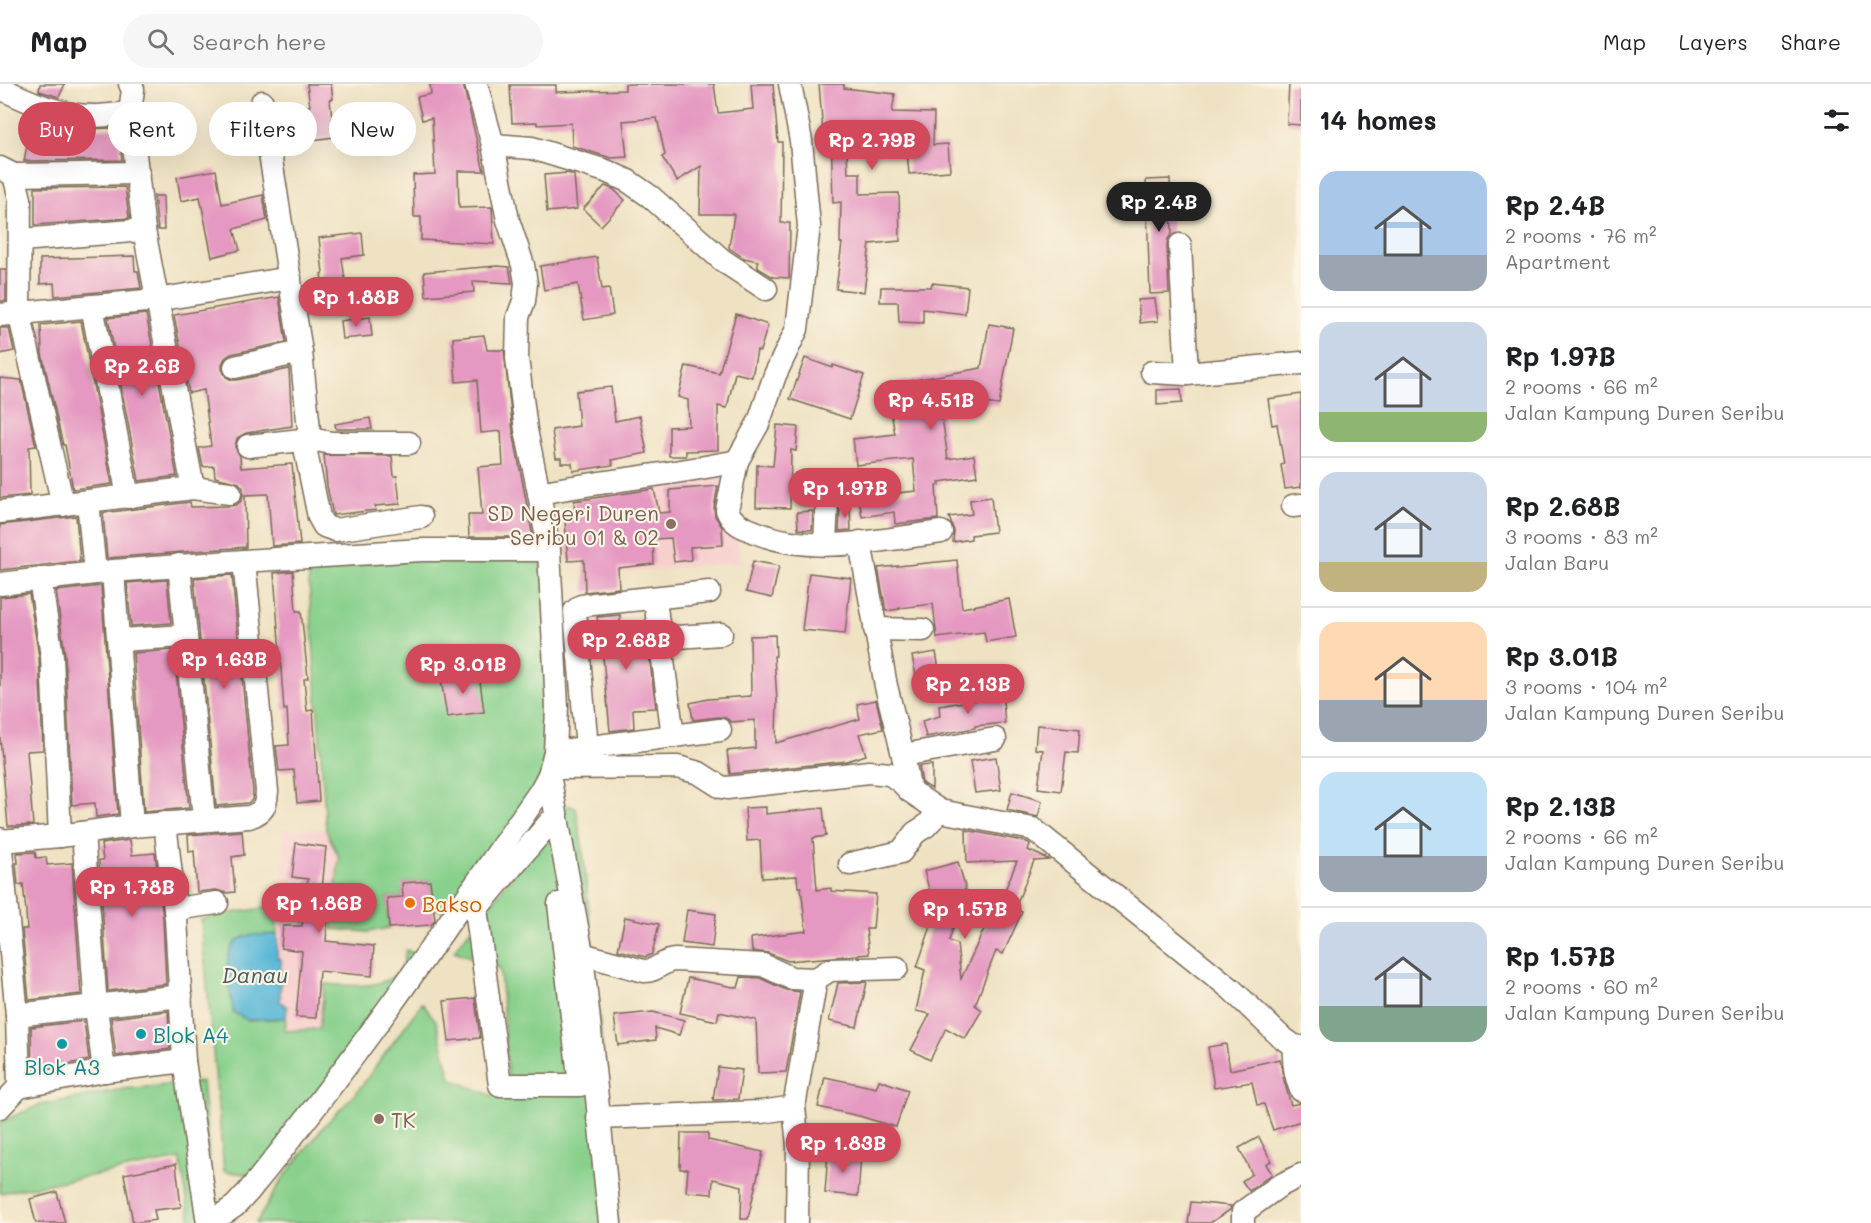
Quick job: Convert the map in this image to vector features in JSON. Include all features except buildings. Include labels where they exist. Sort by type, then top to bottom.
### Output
[{"type":"street","points":[[130,84],[133,89],[131,102]]},
{"type":"street","points":[[476,84],[493,145],[508,220],[523,265],[526,284],[524,301],[518,317],[517,358],[526,429],[549,550],[557,707],[549,771],[550,822],[580,1085],[500,1085],[477,909],[550,822]]},
{"type":"street","points":[[790,84],[801,141],[809,226],[796,329],[775,375],[759,422],[737,461],[727,510],[735,523],[771,538],[797,543],[860,542],[941,532]]},
{"type":"street","points":[[0,88],[55,110],[92,116],[108,115]]},
{"type":"street","points":[[493,145],[531,148],[554,154],[606,171],[628,181],[651,197],[722,260],[766,289]]},
{"type":"street","points":[[136,156],[144,230],[156,300],[193,488]]},
{"type":"street","points":[[271,156],[302,352],[310,439],[306,453],[319,517],[324,526],[334,530],[421,517]]},
{"type":"street","points":[[63,505],[10,314],[21,240],[20,199],[7,172],[138,173]]},
{"type":"street","points":[[21,240],[144,230]]},
{"type":"street","points":[[1180,245],[1196,373]]},
{"type":"street","points":[[10,314],[156,300],[290,278]]},
{"type":"street","points":[[92,306],[128,497]]},
{"type":"street","points":[[235,367],[302,352]]},
{"type":"street","points":[[1152,372],[1196,373],[1301,363]]},
{"type":"street","points":[[248,446],[310,439],[332,443],[409,443]]},
{"type":"street","points":[[539,493],[594,482],[693,470],[737,461]]},
{"type":"street","points":[[825,544],[828,481]]},
{"type":"street","points":[[0,512],[193,488],[230,492]]},
{"type":"street","points":[[88,501],[118,640],[132,826]]},
{"type":"street","points":[[860,542],[886,686],[910,791]]},
{"type":"street","points":[[0,584],[179,565],[421,550],[549,550]]},
{"type":"street","points":[[19,1087],[17,1015],[1,849],[60,836],[132,826],[249,817],[262,812],[267,801],[244,561]]},
{"type":"street","points":[[179,565],[204,819]]},
{"type":"street","points":[[40,579],[52,656],[60,836]]},
{"type":"street","points":[[587,747],[575,611],[581,606],[593,604],[655,600],[709,592]]},
{"type":"street","points":[[655,600],[662,638],[673,736]]},
{"type":"street","points":[[875,629],[923,630]]},
{"type":"street","points":[[662,638],[721,634]]},
{"type":"street","points":[[118,640],[186,636]]},
{"type":"street","points":[[165,822],[182,996],[184,1061],[209,1223],[235,1206],[263,1174],[439,938],[549,771],[587,747],[720,730]]},
{"type":"street","points":[[903,755],[995,739]]},
{"type":"street","points":[[549,771],[678,767],[699,773],[721,787],[727,788],[869,772],[890,774],[940,811],[1033,829],[1231,989],[1280,1036],[1298,1047],[1293,1062],[1301,1090]]},
{"type":"street","points":[[549,771],[582,954],[610,1223]]},
{"type":"street","points":[[850,864],[901,852],[915,833],[926,826],[940,811]]},
{"type":"street","points":[[83,833],[96,1007],[104,1071]]},
{"type":"street","points":[[175,909],[218,903]]},
{"type":"street","points":[[582,954],[644,971],[675,960],[763,965],[791,978],[816,979]]},
{"type":"street","points":[[797,1223],[798,1146],[794,1107],[816,979],[831,970],[897,968]]},
{"type":"street","points":[[17,1015],[182,996]]},
{"type":"street","points":[[0,1107],[19,1087],[104,1071],[184,1061]]},
{"type":"street","points":[[598,1118],[761,1112],[794,1107]]},
{"type":"street","points":[[1243,1223],[1243,1212],[1279,1186],[1301,1174]]},
{"type":"shaded area","name":"SD Negeri Duren Seribu 01 & 02","points":[[733,474],[740,562],[609,574],[601,485]]},
{"type":"shaded area","points":[[282,829],[326,830],[339,857],[319,1030],[285,1031],[280,1001],[281,959],[277,958],[280,914],[285,895]]},
{"type":"green space","points":[[433,557],[550,557],[568,770],[459,916],[433,908],[430,881],[403,883],[403,897],[387,898],[389,928],[368,932],[332,929],[339,857],[326,830],[308,568]]},
{"type":"green space","points":[[567,805],[576,808],[583,852],[605,1075],[508,1082],[500,968],[454,951]]},
{"type":"green space","points":[[276,906],[277,934],[243,937],[247,1020],[286,1018],[285,1031],[319,1029],[325,984],[357,986],[380,983],[397,973],[403,964],[406,950],[426,958],[272,1178],[224,1171],[201,920]]},
{"type":"green space","points":[[422,1003],[436,1021],[451,1079],[493,1096],[606,1089],[617,1223],[256,1223],[283,1178],[325,1125],[357,1092]]},
{"type":"green space","points":[[202,1082],[215,1223],[191,1223],[180,1159],[0,1193],[0,1122],[40,1105],[123,1089]]},
{"type":"water","name":"Danau","points":[[277,934],[277,958],[281,959],[280,1001],[287,1007],[286,1018],[247,1020],[233,1012],[228,981],[228,959],[231,950],[236,942],[244,937]]},
{"type":"place","name":"SD Negeri Duren Seribu 01 & 02","points":[[671,524]]},
{"type":"place","name":"Bakso","points":[[410,903]]},
{"type":"place","name":"Blok A4","points":[[141,1034]]},
{"type":"place","name":"Blok A3","points":[[62,1044]]},
{"type":"place","name":"TK","points":[[379,1119]]}]
